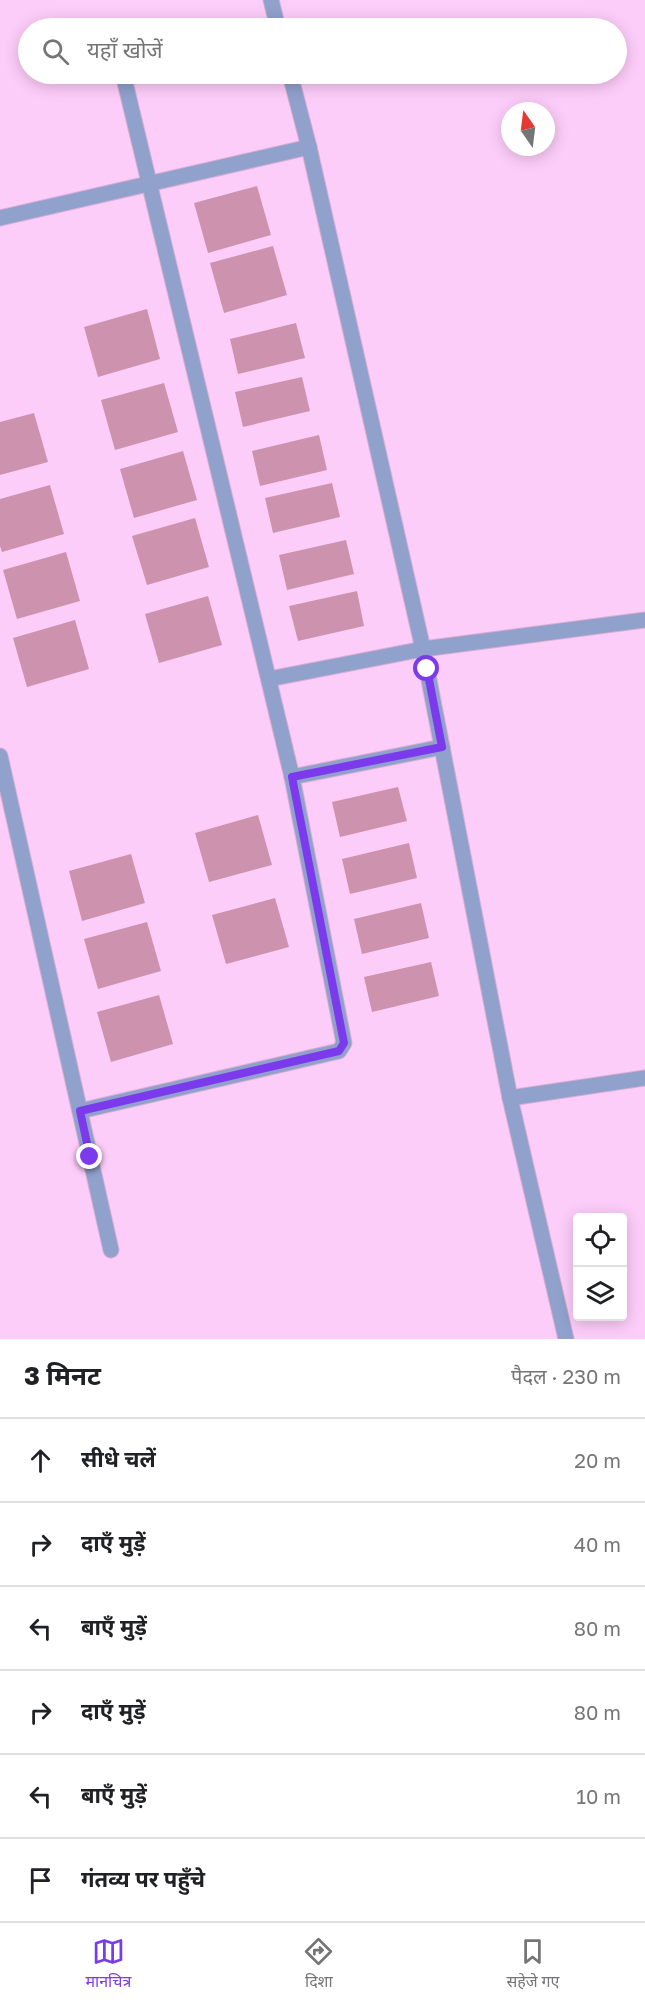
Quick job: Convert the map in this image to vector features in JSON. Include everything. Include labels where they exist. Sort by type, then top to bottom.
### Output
[{"type":"street","points":[[271,0],[276,18]]},
{"type":"street","points":[[80,1111],[339,1051],[344,1043],[292,777],[125,84]]},
{"type":"street","points":[[293,84],[309,147],[423,649],[510,1098],[566,1339]]},
{"type":"street","points":[[0,218],[309,147]]},
{"type":"street","points":[[269,679],[423,649],[645,620]]},
{"type":"street","points":[[292,777],[442,747]]},
{"type":"street","points":[[0,756],[111,1250]]},
{"type":"street","points":[[510,1098],[645,1078]]},
{"type":"building","points":[[257,186],[271,235],[208,253],[194,203]]},
{"type":"building","points":[[273,246],[287,295],[224,313],[210,263]]},
{"type":"building","points":[[147,309],[160,359],[98,377],[84,327]]},
{"type":"building","points":[[296,323],[305,358],[238,374],[230,339]]},
{"type":"building","points":[[302,377],[310,411],[243,427],[235,392]]},
{"type":"building","points":[[164,383],[178,432],[115,450],[101,400]]},
{"type":"building","points":[[34,413],[48,462],[0,475],[0,422]]},
{"type":"building","points":[[319,435],[327,470],[260,486],[252,451]]},
{"type":"building","points":[[183,451],[197,500],[134,518],[120,469]]},
{"type":"building","points":[[332,483],[340,517],[273,533],[265,498]]},
{"type":"building","points":[[50,485],[64,534],[2,552],[0,499]]},
{"type":"building","points":[[195,518],[209,567],[147,585],[132,536]]},
{"type":"building","points":[[346,540],[354,574],[287,590],[279,555]]},
{"type":"building","points":[[66,552],[80,601],[17,619],[3,570]]},
{"type":"building","points":[[357,591],[364,626],[298,641],[289,606]]},
{"type":"building","points":[[208,596],[222,645],[159,663],[145,614]]},
{"type":"building","points":[[75,620],[89,669],[27,687],[13,638]]},
{"type":"building","points":[[398,787],[407,821],[340,837],[332,802]]},
{"type":"building","points":[[258,815],[272,865],[209,882],[195,833]]},
{"type":"building","points":[[409,843],[417,878],[350,894],[342,859]]},
{"type":"building","points":[[131,854],[145,903],[82,921],[69,871]]},
{"type":"building","points":[[275,898],[289,947],[226,964],[212,915]]},
{"type":"building","points":[[421,903],[429,938],[362,954],[354,919]]},
{"type":"building","points":[[147,922],[161,971],[98,989],[84,939]]},
{"type":"building","points":[[431,962],[439,996],[372,1012],[364,977]]},
{"type":"building","points":[[159,995],[173,1044],[111,1062],[97,1012]]},
{"type":"route","points":[[90,1157],[80,1111],[339,1051],[344,1043],[292,777],[442,747],[427,669]]}]
